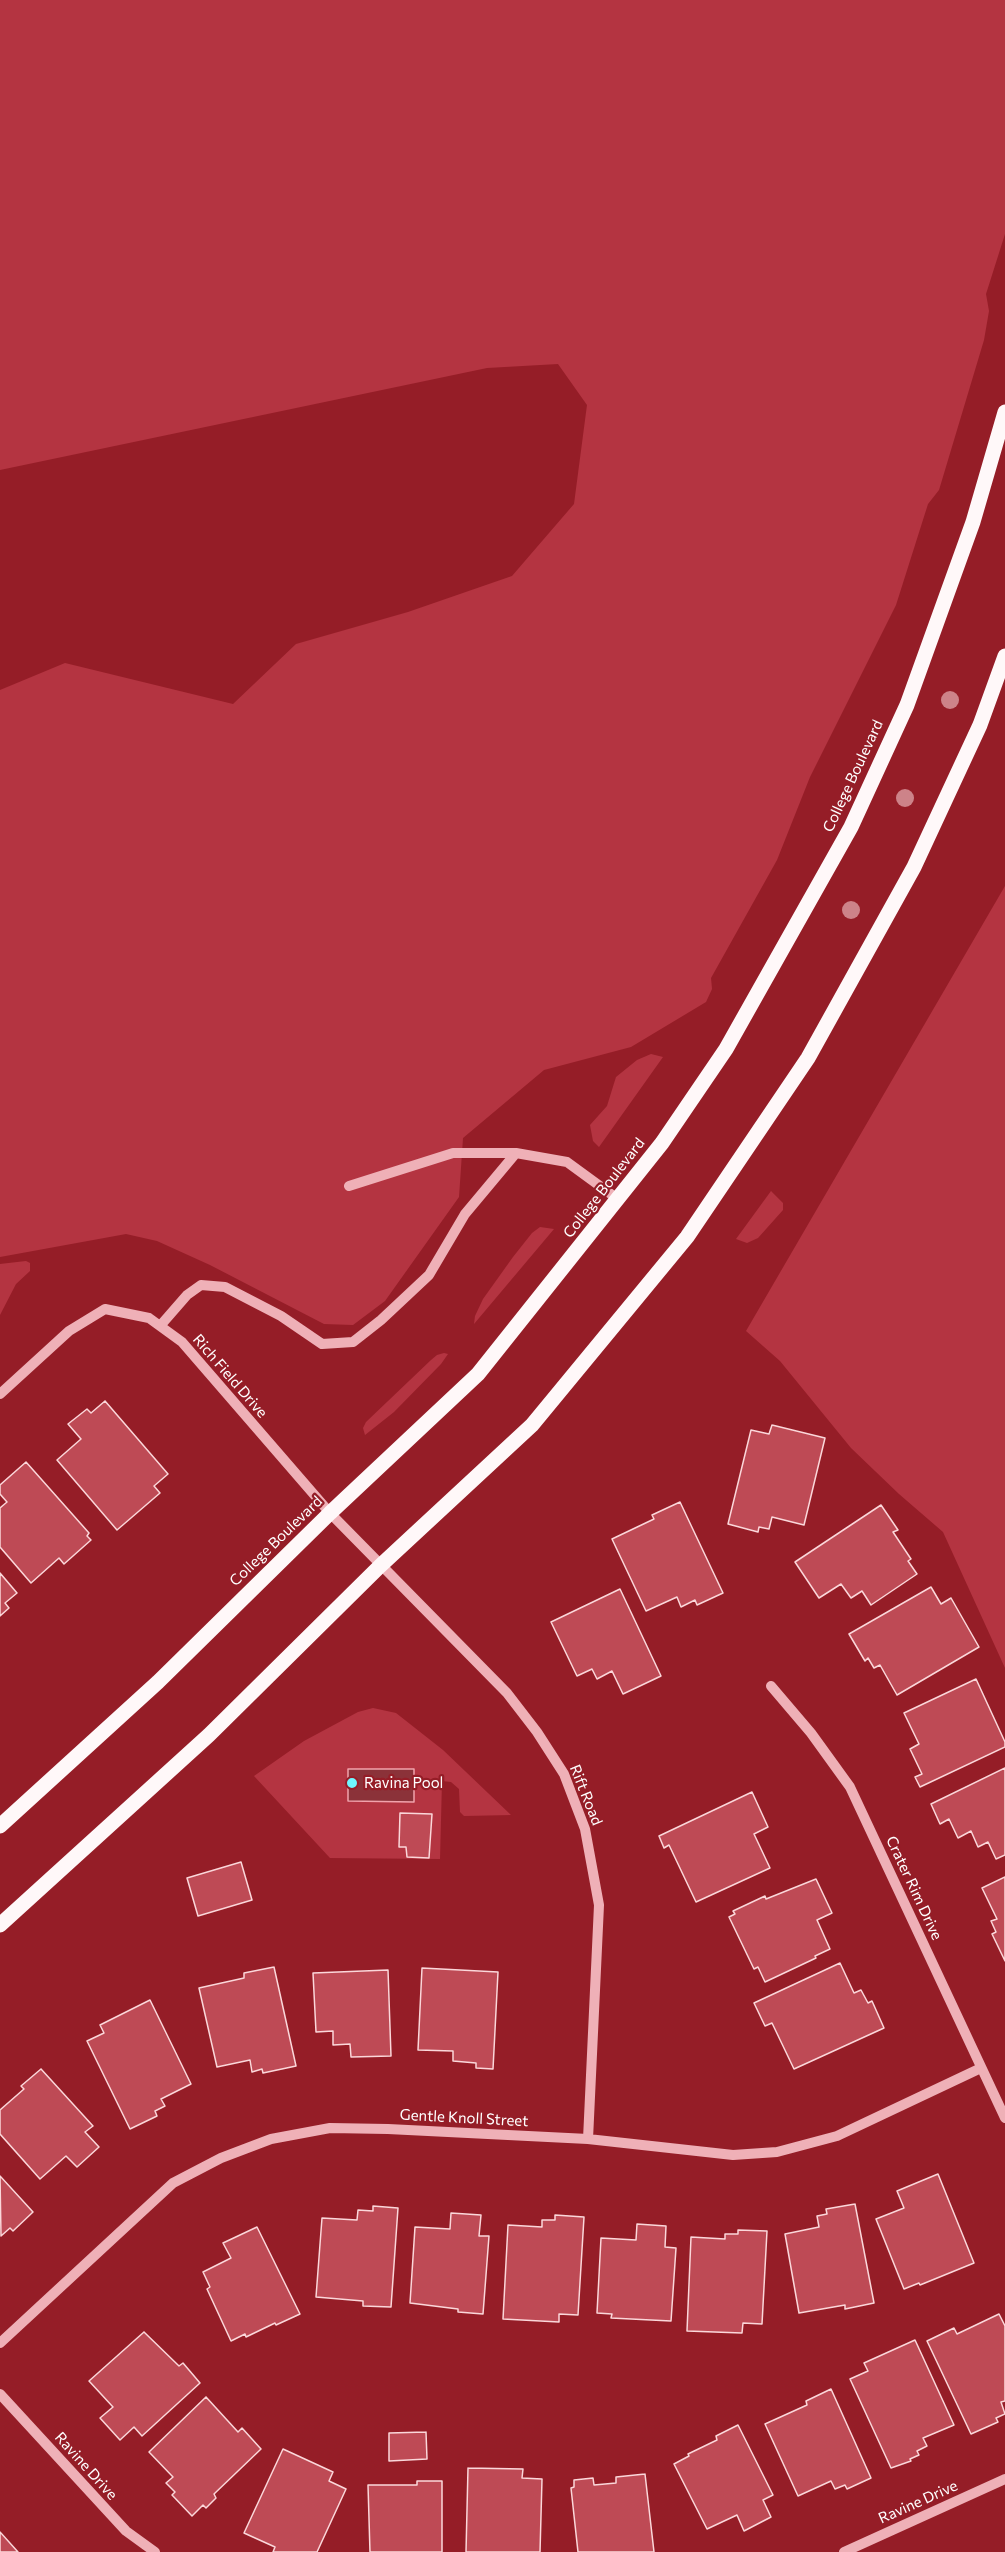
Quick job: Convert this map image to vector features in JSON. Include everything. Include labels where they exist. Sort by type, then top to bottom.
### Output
[{"type":"main road","name":"College Boulevard","points":[[0,1826],[158,1682],[330,1513],[478,1374],[619,1200],[662,1143],[726,1049],[851,827],[910,694],[973,522],[1005,412]]},
{"type":"main road","points":[[0,1925],[208,1735],[380,1566],[532,1425],[687,1237],[808,1058],[914,867],[980,725],[1005,656]]},
{"type":"street","points":[[349,1186],[453,1153],[516,1153],[567,1162],[619,1200]]},
{"type":"street","points":[[160,1326],[187,1295],[201,1285],[209,1285],[225,1287],[281,1316],[322,1344],[353,1342],[381,1320],[429,1275],[465,1214],[516,1153]]},
{"type":"street","name":"Rich Field Drive","points":[[0,1394],[69,1331],[105,1309],[149,1318],[182,1342],[330,1513],[380,1566]]},
{"type":"street","name":"Rift Road","points":[[380,1566],[429,1612],[507,1693],[537,1732],[564,1774],[585,1829],[599,1905],[588,2139]]},
{"type":"street","name":"Crater Rim Drive","points":[[771,1686],[811,1733],[850,1787],[1005,2118]]},
{"type":"street","name":"Gentle Knoll Street","points":[[0,2343],[173,2183],[221,2158],[271,2139],[330,2128],[588,2139],[733,2155],[777,2152],[837,2136],[981,2068]]},
{"type":"street","name":"Ravine Drive","points":[[0,2394],[126,2531],[155,2552]]},
{"type":"street","name":"Ravine Drive","points":[[844,2552],[1005,2479]]},
{"type":"shaded area","points":[[0,0],[1005,0],[1005,234],[986,294],[989,311],[984,340],[939,490],[928,504],[896,605],[810,777],[777,860],[711,978],[712,989],[706,1002],[631,1047],[544,1070],[463,1138],[459,1197],[385,1301],[353,1325],[324,1324],[210,1265],[157,1241],[126,1234],[0,1257],[0,690],[65,663],[233,704],[296,644],[408,612],[512,576],[574,504],[587,405],[558,364],[487,368],[0,470]]},
{"type":"shaded area","points":[[1005,886],[1005,1668],[943,1532],[851,1448],[780,1361],[746,1331]]},
{"type":"shaded area","points":[[651,1054],[663,1057],[599,1147],[593,1141],[590,1125],[607,1106],[616,1077],[637,1060]]},
{"type":"shaded area","points":[[771,1191],[783,1203],[783,1210],[758,1238],[747,1243],[736,1239]]},
{"type":"shaded area","points":[[540,1227],[554,1229],[474,1324],[483,1299],[532,1233]]},
{"type":"shaded area","points":[[26,1261],[30,1263],[30,1271],[16,1284],[0,1315],[0,1264]]},
{"type":"shaded area","points":[[444,1353],[448,1354],[441,1364],[394,1412],[365,1435],[363,1428],[366,1422],[431,1360]]},
{"type":"shaded area","name":"Ravina Pool","points":[[373,1708],[396,1713],[443,1750],[511,1815],[464,1816],[460,1812],[459,1789],[451,1782],[442,1781],[440,1859],[330,1858],[254,1776],[304,1741],[358,1712]]},
{"type":"shaded area","points":[[348,1769],[414,1769],[414,1802],[348,1801]]},
{"type":"building","points":[[105,1401],[168,1474],[154,1486],[160,1493],[117,1530],[57,1460],[81,1439],[68,1424],[87,1409],[91,1413]]},
{"type":"building","points":[[772,1425],[825,1438],[804,1525],[772,1517],[769,1529],[759,1527],[758,1532],[728,1524],[751,1430],[769,1434]]},
{"type":"building","points":[[26,1462],[89,1533],[87,1536],[91,1540],[64,1564],[59,1558],[31,1583],[0,1547],[0,1508],[7,1502],[0,1494],[0,1485]]},
{"type":"building","points":[[680,1502],[723,1593],[697,1605],[695,1600],[681,1607],[677,1597],[646,1611],[612,1539],[654,1519],[652,1515]]},
{"type":"building","points":[[881,1505],[898,1530],[893,1532],[911,1559],[908,1561],[917,1574],[871,1605],[862,1591],[851,1598],[841,1584],[819,1598],[795,1562]]},
{"type":"building","points":[[0,1573],[17,1593],[5,1603],[9,1608],[0,1616]]},
{"type":"building","points":[[931,1587],[941,1604],[951,1598],[979,1647],[897,1695],[880,1665],[874,1668],[868,1658],[865,1661],[849,1634]]},
{"type":"building","points":[[620,1589],[661,1676],[623,1694],[612,1671],[597,1679],[592,1669],[577,1676],[551,1622]]},
{"type":"building","points":[[976,1679],[1005,1742],[1005,1747],[920,1787],[915,1777],[922,1774],[910,1749],[919,1744],[904,1713]]},
{"type":"building","points":[[1005,1768],[1005,1855],[996,1859],[988,1842],[978,1847],[971,1831],[958,1838],[949,1819],[940,1824],[931,1804]]},
{"type":"building","points":[[752,1792],[768,1827],[754,1834],[770,1868],[696,1902],[669,1845],[664,1848],[659,1836]]},
{"type":"building","points":[[400,1813],[432,1814],[429,1858],[407,1857],[406,1847],[399,1847]]},
{"type":"building","points":[[241,1862],[252,1900],[198,1916],[187,1878]]},
{"type":"building","points":[[1005,1877],[1005,1961],[992,1934],[996,1932],[991,1921],[997,1919],[982,1888]]},
{"type":"building","points":[[816,1879],[832,1913],[817,1920],[830,1949],[765,1982],[758,1967],[754,1969],[729,1917],[735,1914],[733,1911],[765,1896],[766,1899]]},
{"type":"building","points":[[840,1963],[854,1993],[861,1990],[868,2003],[872,2001],[884,2028],[794,2069],[772,2023],[765,2026],[754,2003]]},
{"type":"building","points":[[274,1967],[296,2066],[263,2073],[262,2069],[252,2072],[250,2060],[217,2067],[199,1988],[244,1978],[244,1973]]},
{"type":"building","points":[[422,1968],[498,1972],[493,2069],[476,2068],[476,2063],[453,2061],[453,2051],[418,2050]]},
{"type":"building","points":[[388,1970],[391,2056],[351,2057],[350,2044],[333,2045],[333,2031],[316,2032],[313,1973]]},
{"type":"building","points":[[150,2000],[191,2084],[161,2099],[165,2106],[155,2111],[157,2116],[130,2129],[87,2041],[104,2033],[100,2025]]},
{"type":"building","points":[[41,2069],[93,2126],[85,2132],[99,2147],[77,2167],[66,2156],[40,2179],[0,2134],[0,2110],[24,2089],[21,2086]]},
{"type":"building","points":[[938,2174],[974,2263],[920,2285],[919,2283],[904,2289],[876,2219],[904,2208],[897,2191]]},
{"type":"building","points":[[0,2176],[33,2212],[13,2231],[10,2228],[1,2236]]},
{"type":"building","points":[[855,2204],[874,2303],[845,2309],[845,2305],[799,2313],[785,2234],[819,2227],[817,2216],[827,2214],[826,2209]]},
{"type":"building","points":[[373,2206],[398,2208],[391,2307],[363,2306],[363,2301],[316,2297],[322,2218],[357,2220],[358,2210],[373,2211]]},
{"type":"building","points":[[451,2213],[481,2215],[479,2236],[489,2236],[483,2314],[410,2303],[415,2227],[450,2229]]},
{"type":"building","points":[[555,2215],[584,2217],[578,2315],[559,2314],[559,2322],[503,2319],[508,2225],[542,2227],[542,2220],[555,2220]]},
{"type":"building","points":[[637,2224],[666,2226],[665,2247],[676,2248],[671,2321],[611,2318],[612,2314],[597,2313],[601,2238],[636,2240]]},
{"type":"building","points":[[257,2227],[300,2314],[231,2341],[207,2289],[210,2287],[203,2272],[231,2258],[223,2243]]},
{"type":"building","points":[[738,2230],[767,2231],[762,2324],[743,2323],[742,2333],[687,2331],[691,2237],[725,2239],[725,2234],[738,2234]]},
{"type":"building","points":[[999,2314],[1005,2326],[1005,2401],[1001,2402],[1005,2414],[996,2418],[998,2422],[971,2434],[927,2341],[954,2328],[957,2334]]},
{"type":"building","points":[[144,2332],[179,2366],[183,2363],[200,2383],[142,2436],[134,2427],[120,2440],[100,2418],[113,2407],[89,2381]]},
{"type":"building","points":[[915,2340],[954,2425],[923,2438],[927,2446],[917,2451],[919,2455],[910,2459],[911,2461],[891,2468],[850,2379],[868,2371],[864,2363]]},
{"type":"building","points":[[831,2389],[871,2478],[847,2489],[845,2485],[835,2489],[831,2481],[798,2496],[765,2424],[807,2405],[806,2401]]},
{"type":"building","points":[[206,2397],[238,2432],[242,2428],[261,2449],[214,2494],[216,2498],[206,2508],[203,2505],[192,2516],[172,2495],[175,2492],[166,2483],[173,2477],[149,2452]]},
{"type":"building","points":[[738,2425],[773,2495],[763,2500],[771,2517],[744,2531],[737,2515],[707,2529],[674,2464],[689,2456],[688,2454],[717,2440],[716,2436]]},
{"type":"building","points":[[426,2432],[427,2459],[389,2461],[389,2433]]},
{"type":"building","points":[[283,2449],[333,2472],[329,2481],[346,2489],[317,2552],[273,2552],[275,2547],[244,2533]]},
{"type":"building","points":[[468,2468],[523,2469],[522,2478],[542,2479],[540,2552],[466,2552]]},
{"type":"building","points":[[645,2474],[654,2552],[578,2552],[571,2488],[574,2487],[574,2480],[593,2478],[594,2485],[616,2483],[616,2477]]},
{"type":"building","points":[[417,2481],[442,2481],[442,2552],[370,2552],[368,2485],[417,2485]]},
{"type":"building","points":[[0,2532],[18,2552],[0,2552]]},
{"type":"place","name":"Ravina Pool","points":[[352,1783]]}]
